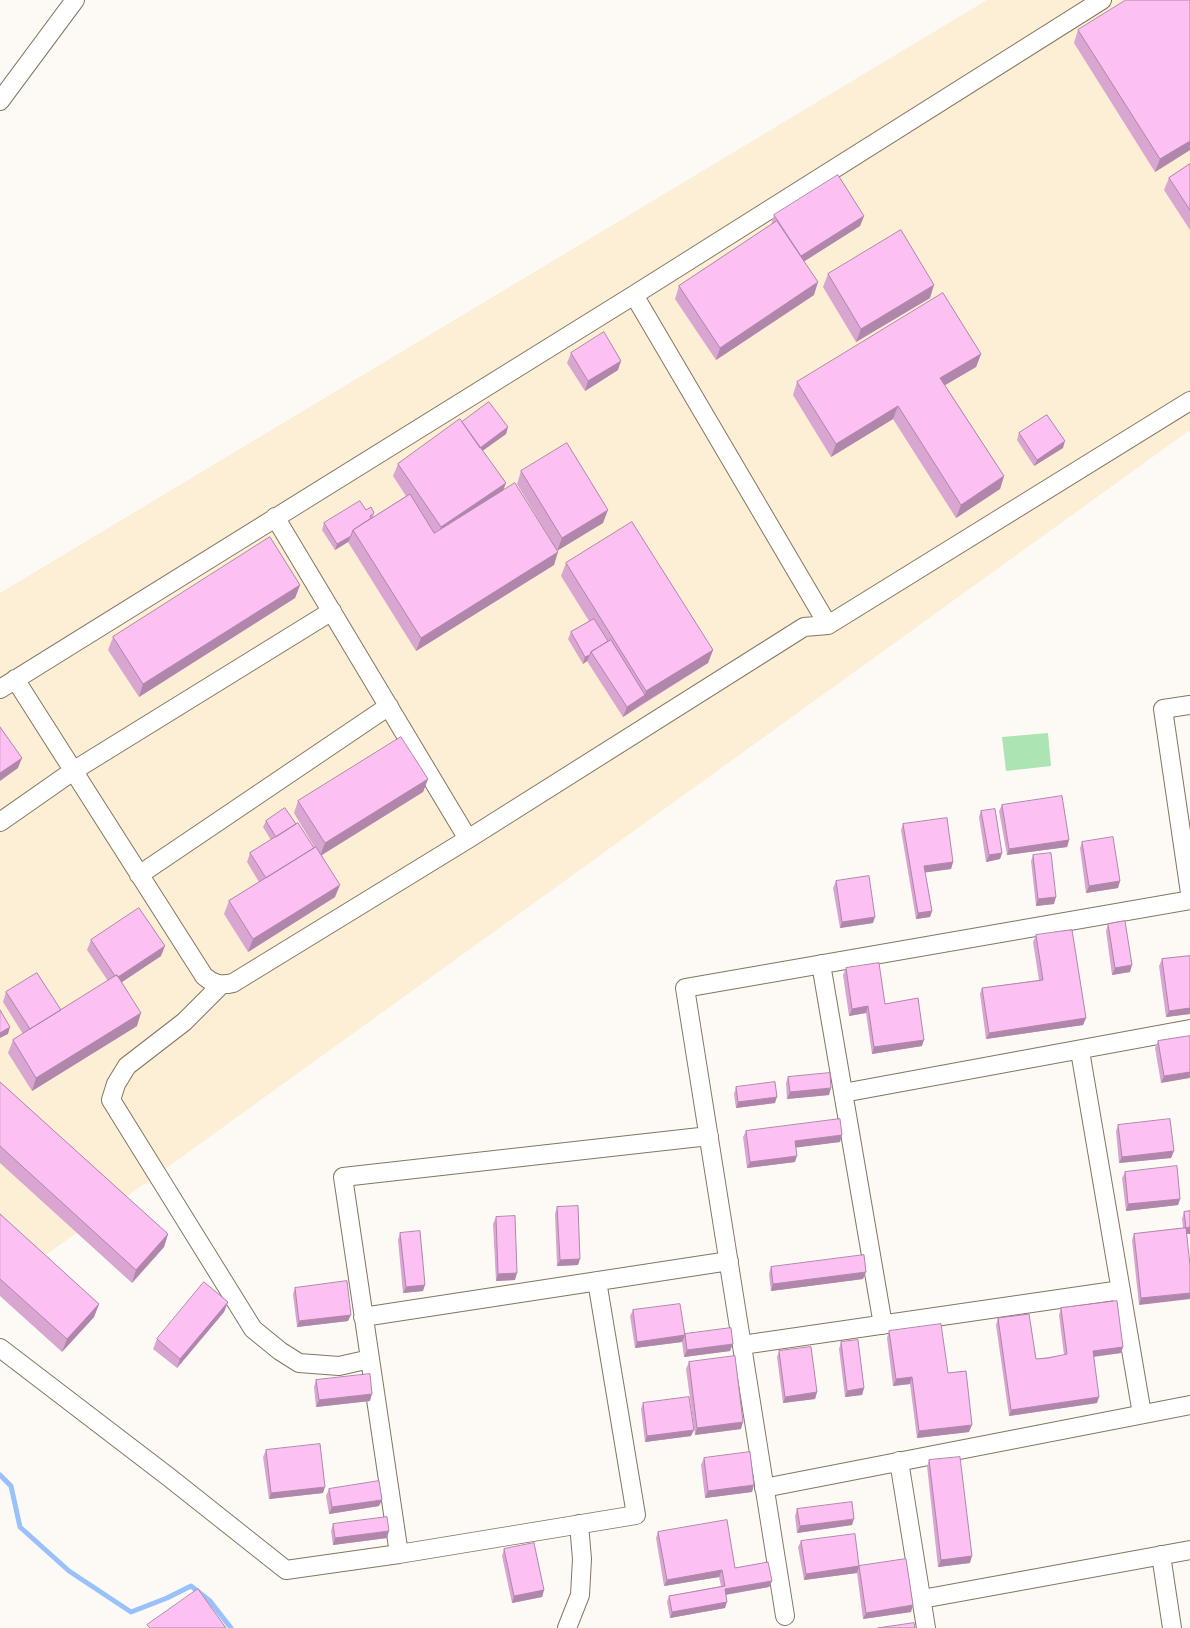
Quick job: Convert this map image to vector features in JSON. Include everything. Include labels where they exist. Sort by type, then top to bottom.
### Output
[{"type":"street","points":[[0,100],[76,0]]},
{"type":"street","points":[[1102,0],[634,295],[7,684],[73,771],[204,976],[220,985],[233,983],[468,839],[804,627],[828,625],[1190,401]]},
{"type":"street","points":[[634,295],[828,625]]},
{"type":"street","points":[[275,517],[468,839]]},
{"type":"street","points":[[0,822],[73,771],[332,611]]},
{"type":"street","points":[[1190,704],[1163,708],[1186,844],[1190,893]]},
{"type":"street","points":[[139,875],[389,706]]},
{"type":"street","points":[[785,1616],[685,988],[1190,900]]},
{"type":"street","points":[[821,964],[883,1325]]},
{"type":"street","points":[[220,985],[184,1022],[127,1066],[116,1084],[111,1100],[253,1329],[280,1351],[299,1363],[339,1366],[370,1359]]},
{"type":"street","points":[[843,1093],[1190,1029]]},
{"type":"street","points":[[1080,1050],[1142,1414]]},
{"type":"street","points":[[399,1554],[343,1177],[708,1136]]},
{"type":"street","points":[[363,1317],[729,1261]]},
{"type":"street","points":[[0,1348],[286,1570],[399,1554],[636,1515],[597,1281]]},
{"type":"street","points":[[742,1345],[1121,1290]]},
{"type":"street","points":[[764,1488],[1190,1405]]},
{"type":"street","points":[[899,1462],[926,1628]]},
{"type":"street","points":[[567,1628],[580,1595],[582,1559],[579,1524]]},
{"type":"street","points":[[922,1599],[1190,1550]]},
{"type":"street","points":[[1161,1555],[1172,1628]]},
{"type":"shaded area","points":[[987,0],[1190,0],[1190,430],[0,1288],[0,593]]},
{"type":"green space","points":[[1048,733],[1051,766],[1006,771],[1002,737]]},
{"type":"building","points":[[1126,0],[1190,0],[1190,141],[1160,159],[1078,30]]},
{"type":"building","points":[[1190,164],[1190,210],[1169,178]]},
{"type":"building","points":[[838,175],[864,216],[801,256],[774,215]]},
{"type":"building","points":[[777,221],[818,282],[720,348],[679,286]]},
{"type":"building","points":[[901,230],[934,285],[861,329],[828,274]]},
{"type":"building","points":[[943,293],[981,354],[940,378],[1004,476],[961,505],[898,406],[836,444],[797,382]]},
{"type":"building","points":[[604,332],[621,361],[588,381],[571,353]]},
{"type":"building","points":[[489,402],[508,427],[480,448],[462,422]]},
{"type":"building","points":[[1047,415],[1065,441],[1037,460],[1019,433]]},
{"type":"building","points":[[460,419],[506,483],[441,527],[398,464]]},
{"type":"building","points":[[567,443],[608,510],[562,538],[521,471]]},
{"type":"building","points":[[515,483],[558,552],[421,638],[353,530],[410,494],[434,533]]},
{"type":"building","points":[[360,501],[366,510],[371,507],[374,513],[370,516],[371,518],[353,530],[351,536],[337,544],[324,523]]},
{"type":"building","points":[[632,522],[713,650],[646,691],[566,563]]},
{"type":"building","points":[[270,537],[300,585],[143,684],[113,637]]},
{"type":"building","points":[[594,619],[608,641],[585,657],[571,632]]},
{"type":"building","points":[[611,640],[645,695],[627,707],[591,652]]},
{"type":"building","points":[[0,727],[22,758],[0,773]]},
{"type":"building","points":[[401,737],[428,779],[325,843],[298,801]]},
{"type":"building","points":[[1062,796],[1069,840],[1009,849],[1002,805]]},
{"type":"building","points":[[285,808],[296,824],[276,837],[266,821]]},
{"type":"building","points":[[995,809],[1002,853],[989,855],[981,811]]},
{"type":"building","points":[[947,818],[953,862],[924,866],[932,911],[918,913],[903,824]]},
{"type":"building","points":[[298,823],[314,848],[266,878],[250,853]]},
{"type":"building","points":[[1113,837],[1120,881],[1089,886],[1082,842]]},
{"type":"building","points":[[316,847],[340,885],[253,939],[229,901]]},
{"type":"building","points":[[1051,853],[1056,897],[1038,899],[1033,855]]},
{"type":"building","points":[[869,876],[875,917],[842,922],[836,881]]},
{"type":"building","points":[[139,908],[165,946],[118,977],[117,975],[115,976],[91,940]]},
{"type":"building","points":[[1125,921],[1132,965],[1115,968],[1108,924]]},
{"type":"building","points":[[1072,930],[1086,1018],[989,1033],[982,988],[1043,980],[1036,935]]},
{"type":"building","points":[[1190,956],[1190,1008],[1169,1011],[1162,959]]},
{"type":"building","points":[[879,963],[885,1004],[918,998],[924,1040],[874,1047],[868,1006],[852,1009],[846,968]]},
{"type":"building","points":[[37,973],[61,1010],[30,1029],[6,992]]},
{"type":"building","points":[[117,975],[141,1013],[36,1078],[13,1040]]},
{"type":"building","points":[[0,1010],[10,1027],[0,1033]]},
{"type":"building","points":[[1190,1036],[1190,1072],[1164,1076],[1158,1041]]},
{"type":"building","points":[[830,1073],[831,1088],[790,1092],[788,1077]]},
{"type":"building","points":[[0,1082],[168,1234],[136,1270],[0,1146]]},
{"type":"building","points":[[775,1082],[777,1097],[738,1102],[736,1087]]},
{"type":"building","points":[[840,1119],[842,1135],[795,1141],[797,1156],[750,1162],[746,1131]]},
{"type":"building","points":[[1170,1119],[1174,1151],[1122,1157],[1118,1125]]},
{"type":"building","points":[[1177,1166],[1180,1199],[1128,1204],[1125,1172]]},
{"type":"building","points":[[578,1206],[580,1259],[560,1260],[557,1207]]},
{"type":"building","points":[[1190,1211],[1190,1227],[1186,1228],[1184,1212]]},
{"type":"building","points":[[0,1214],[99,1304],[67,1339],[0,1279]]},
{"type":"building","points":[[515,1216],[517,1273],[498,1274],[496,1217]]},
{"type":"building","points":[[1186,1228],[1190,1265],[1190,1293],[1141,1298],[1134,1234]]},
{"type":"building","points":[[420,1231],[425,1285],[406,1287],[400,1233]]},
{"type":"building","points":[[864,1255],[866,1272],[773,1284],[771,1267]]},
{"type":"building","points":[[347,1281],[351,1315],[299,1321],[295,1288]]},
{"type":"building","points":[[204,1282],[228,1302],[180,1359],[157,1339]]},
{"type":"building","points":[[1117,1301],[1123,1347],[1093,1351],[1099,1397],[1011,1410],[998,1318],[1029,1314],[1036,1359],[1048,1358],[1067,1354],[1061,1308]]},
{"type":"building","points":[[680,1304],[685,1335],[637,1342],[633,1310]]},
{"type":"building","points":[[941,1324],[948,1373],[966,1371],[972,1425],[919,1431],[912,1377],[896,1379],[889,1331]]},
{"type":"building","points":[[731,1328],[733,1344],[687,1350],[685,1334]]},
{"type":"building","points":[[858,1340],[864,1388],[847,1391],[841,1342]]},
{"type":"building","points":[[811,1347],[817,1392],[785,1397],[779,1351]]},
{"type":"building","points":[[735,1356],[743,1422],[697,1428],[689,1362]]},
{"type":"building","points":[[370,1374],[372,1394],[319,1400],[316,1380]]},
{"type":"building","points":[[689,1397],[694,1430],[647,1436],[643,1403]]},
{"type":"building","points":[[320,1444],[325,1487],[271,1493],[266,1450]]},
{"type":"building","points":[[750,1452],[754,1485],[708,1491],[704,1458]]},
{"type":"building","points":[[960,1457],[972,1556],[941,1560],[929,1460]]},
{"type":"building","points":[[379,1481],[382,1500],[332,1507],[329,1489]]},
{"type":"building","points":[[852,1502],[854,1519],[800,1526],[797,1509]]},
{"type":"building","points":[[387,1517],[389,1531],[335,1538],[333,1524]]},
{"type":"building","points":[[727,1520],[735,1568],[768,1562],[772,1581],[725,1589],[727,1602],[672,1612],[669,1596],[725,1586],[722,1570],[667,1580],[658,1532]]},
{"type":"building","points":[[855,1534],[859,1566],[806,1574],[801,1541]]},
{"type":"building","points":[[534,1543],[544,1590],[514,1596],[504,1549]]},
{"type":"building","points":[[906,1559],[913,1605],[866,1613],[859,1566]]},
{"type":"building","points":[[198,1589],[226,1628],[150,1628],[147,1625]]},
{"type":"building","points":[[914,1623],[915,1628],[878,1628]]},
{"type":"waterway","points":[[0,1475],[11,1486],[20,1527],[69,1571],[131,1612],[191,1586],[210,1601],[231,1628]]}]
